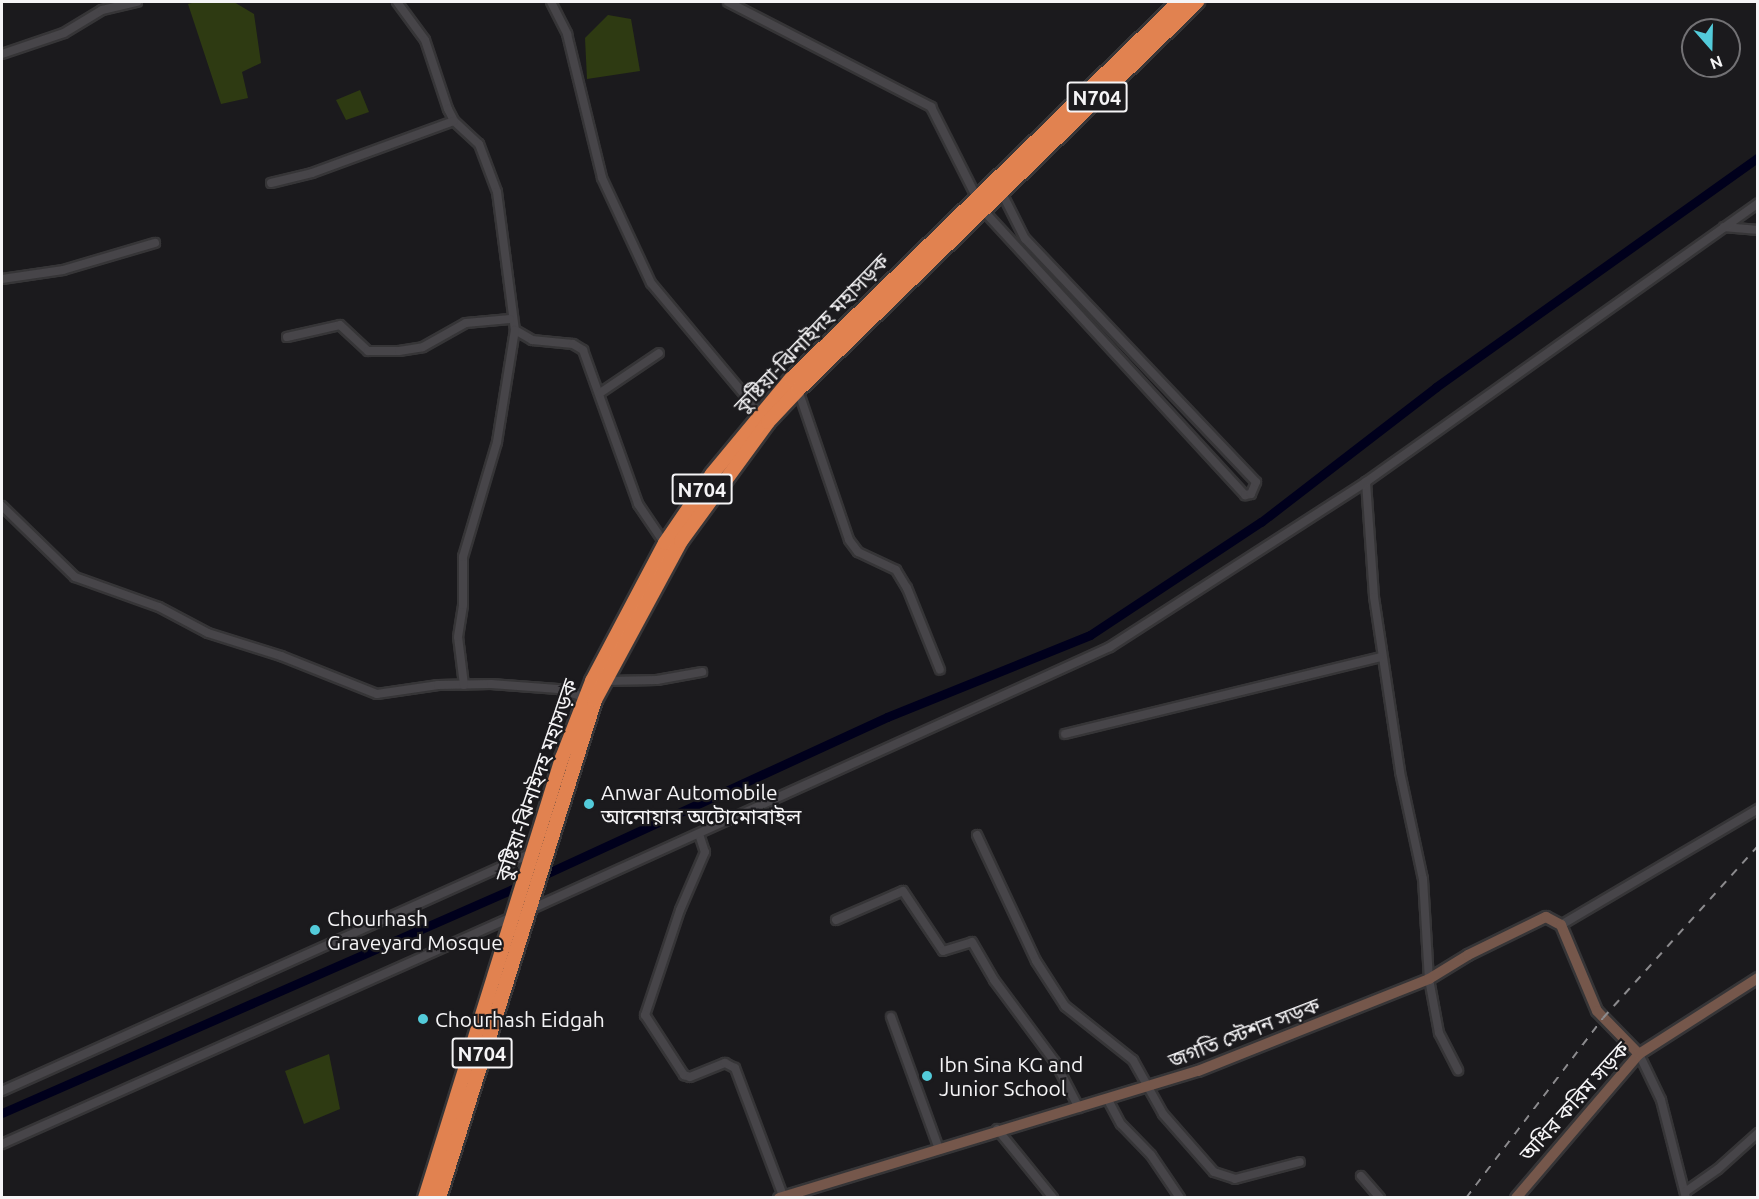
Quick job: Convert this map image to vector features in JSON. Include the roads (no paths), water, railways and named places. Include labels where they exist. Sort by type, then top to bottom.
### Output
[{"type":"highway","name":"N704","points":[[997,189],[1179,2]]},
{"type":"highway","name":"N704","points":[[997,189],[1197,2]]},
{"type":"highway","name":"কুষ্টিয়া-ঝিনাইদহ মহাসড়ক","points":[[439,1197],[469,1072],[513,911],[532,855],[590,698],[669,549],[728,463],[848,321],[997,189]]},
{"type":"highway","name":"কুষ্টিয়া-ঝিনাইদহ মহাসড়ক","points":[[764,418],[798,390],[981,201]]},
{"type":"highway","name":"কুষ্টিয়া-ঝিনাইদহ মহাসড়ক","points":[[425,1197],[550,849],[590,698],[607,681],[669,549]]},
{"type":"street","points":[[2,54],[63,33],[102,10],[137,2]]},
{"type":"street","points":[[397,2],[425,40],[454,121],[479,144],[497,192],[509,261],[510,319],[514,330],[497,441],[463,557],[463,605],[458,637],[464,685]]},
{"type":"street","points":[[551,2],[567,34],[602,178],[651,283],[764,418]]},
{"type":"street","points":[[728,2],[931,107],[981,201],[1245,495],[1251,494],[1256,482],[1025,239],[997,189]]},
{"type":"street","points":[[271,183],[312,173],[454,121]]},
{"type":"street","points":[[2,1144],[513,911],[530,909],[1110,647],[1366,482],[1758,203]]},
{"type":"street","points":[[1724,227],[1758,230]]},
{"type":"street","points":[[2,276],[63,270],[155,243]]},
{"type":"street","points":[[287,337],[340,325],[368,351],[399,351],[423,347],[466,323],[510,319]]},
{"type":"street","points":[[514,330],[532,340],[573,344],[583,350],[638,504],[669,549]]},
{"type":"street","points":[[600,393],[659,353]]},
{"type":"street","points":[[798,390],[810,434],[849,540],[858,552],[896,570],[907,588],[940,670]]},
{"type":"street","points":[[1366,482],[1381,657],[1423,879],[1429,979],[1439,1033],[1458,1070]]},
{"type":"street","points":[[2,507],[75,577],[159,607],[208,633],[281,656],[376,694],[464,685],[558,689],[590,698]]},
{"type":"street","points":[[1065,734],[1381,657]]},
{"type":"street","points":[[607,681],[657,680],[702,672]]},
{"type":"street","points":[[1758,808],[1561,925],[1597,1011],[1639,1054],[1661,1100],[1685,1195],[1758,1133]]},
{"type":"street","points":[[699,834],[705,852],[680,910],[645,1015],[684,1075],[690,1077],[725,1063],[735,1068],[781,1197]]},
{"type":"street","points":[[977,835],[1036,960],[1065,1006],[1133,1060],[1163,1114],[1214,1172],[1236,1179],[1300,1162]]},
{"type":"street","points":[[2,1091],[532,855]]},
{"type":"street","points":[[836,920],[903,891],[929,924],[944,951],[972,942],[994,980],[1055,1062],[1079,1108]]},
{"type":"street","name":"জগতি স্টেশন সড়ক","points":[[781,1197],[997,1129],[1150,1088],[1429,979],[1468,955],[1546,917],[1561,925]]},
{"type":"street","name":"অধির করিম সড়ক","points":[[1516,1197],[1639,1054],[1758,978]]},
{"type":"street","points":[[891,1017],[939,1149]]},
{"type":"street","points":[[1108,1100],[1121,1124],[1157,1162],[1180,1197]]},
{"type":"street","points":[[997,1129],[1053,1197]]},
{"type":"street","points":[[1361,1176],[1377,1197]]},
{"type":"waterway","points":[[537,878],[887,717],[1090,635],[1261,522],[1436,387],[1758,157]]},
{"type":"waterway","points":[[2,1113],[524,884]]},
{"type":"railway","points":[[1466,1198],[1603,1018],[1758,846]]},
{"type":"place","name":"Anwar Automobile আনোয়ার অটোমোবাইল","points":[[589,804]]},
{"type":"place","name":"Chourhash Graveyard Mosque","points":[[315,930]]},
{"type":"place","name":"Chourhash Eidgah","points":[[423,1019]]},
{"type":"place","name":"Ibn Sina KG and Junior School","points":[[927,1076]]}]
